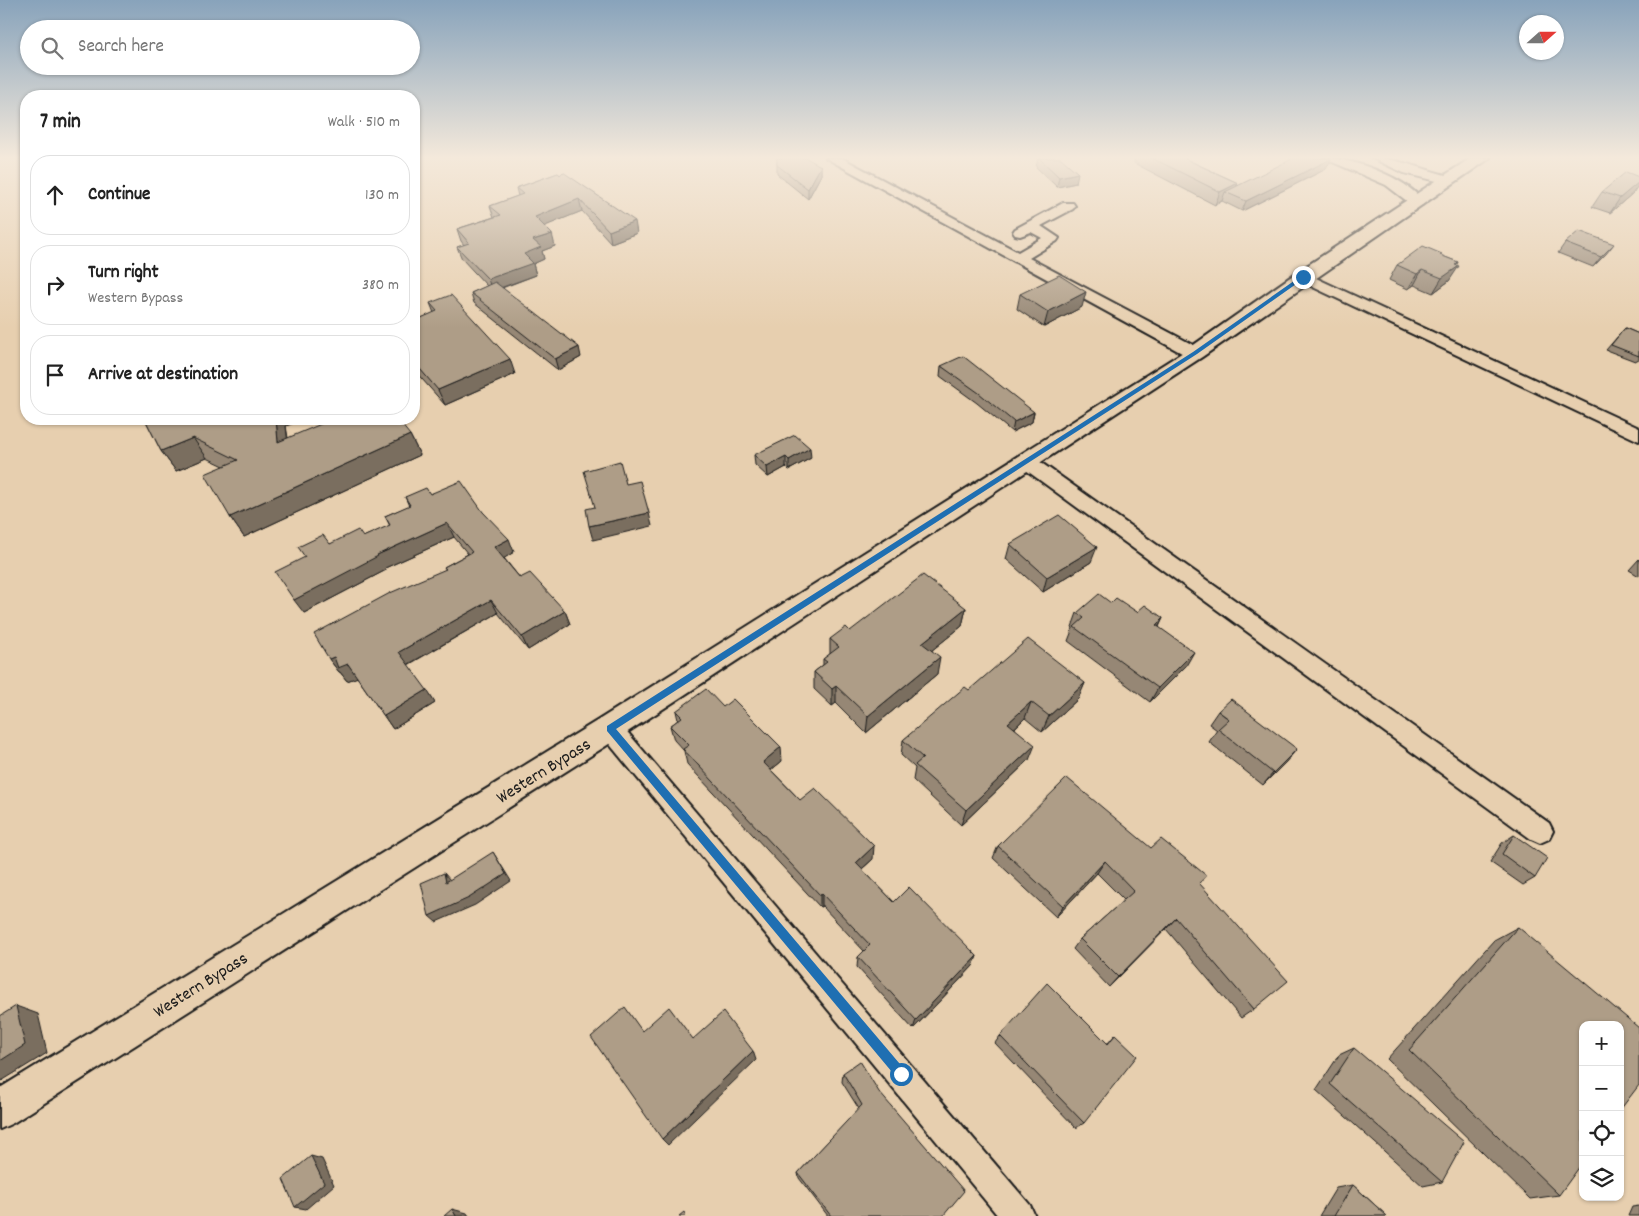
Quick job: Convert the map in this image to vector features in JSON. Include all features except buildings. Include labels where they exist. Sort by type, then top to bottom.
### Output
[{"type":"main road","name":"Western Bypass","points":[[0,1110],[610,728],[1026,462],[1195,353],[1303,277],[1398,215]]},
{"type":"street","points":[[938,215],[1195,353]]},
{"type":"street","points":[[1019,258],[1052,238],[1025,229],[1052,215]]},
{"type":"street","points":[[1303,277],[1639,435]]},
{"type":"street","points":[[1026,462],[1540,831]]},
{"type":"street","points":[[610,728],[1019,1216]]},
{"type":"route","points":[[901,1074],[610,728],[1195,353],[1303,277]]}]
